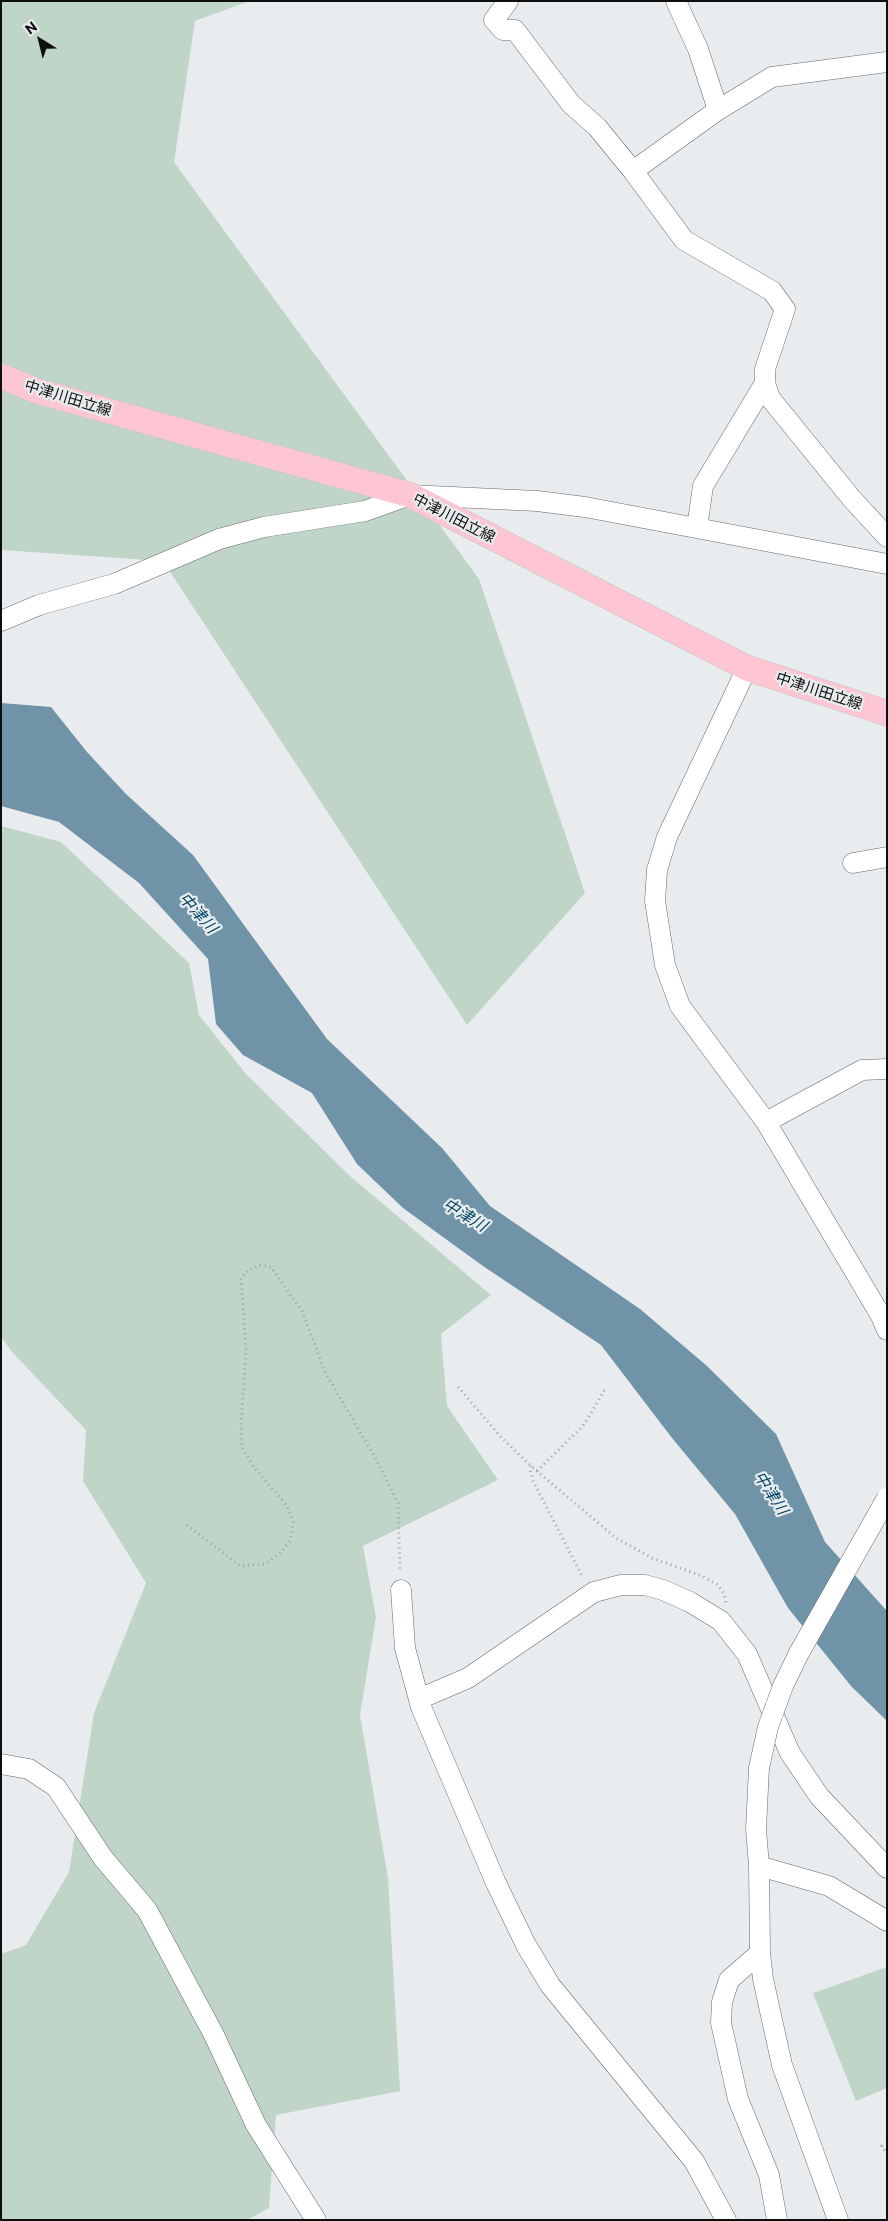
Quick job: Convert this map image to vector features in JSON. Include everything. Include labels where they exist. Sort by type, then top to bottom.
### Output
[{"type":"main road","name":"中津川田立線","points":[[1,376],[37,391],[410,495],[748,668],[887,713]]},
{"type":"street","points":[[508,1],[494,20],[503,30],[515,30],[571,104],[598,127],[634,171],[684,240],[772,291],[785,309],[765,370],[765,383],[770,398],[852,499],[887,537]]},
{"type":"street","points":[[676,1],[698,49],[718,110]]},
{"type":"street","points":[[634,171],[718,110],[772,77],[887,62]]},
{"type":"street","points":[[697,528],[703,486],[765,383]]},
{"type":"street","points":[[1,621],[39,604],[114,584],[219,539],[264,526],[365,511],[410,495],[537,501],[585,507],[887,564]]},
{"type":"street","points":[[748,668],[667,837],[657,870],[655,901],[665,965],[680,1006],[766,1122],[881,1316],[887,1330]]},
{"type":"street","points":[[853,863],[887,857]]},
{"type":"street","points":[[766,1122],[862,1070],[887,1069]]},
{"type":"street","points":[[838,2220],[782,2065],[767,2002],[760,1953],[759,1866],[756,1829],[759,1768],[768,1727],[783,1686],[799,1653],[887,1498]]},
{"type":"street","points":[[419,1699],[468,1678],[594,1592],[621,1585],[645,1585],[663,1590],[690,1602],[718,1619],[747,1654],[790,1753],[819,1796],[887,1868]]},
{"type":"street","points":[[401,1590],[405,1648],[419,1699],[496,1883],[526,1945],[550,1985],[694,2161],[726,2220]]},
{"type":"street","points":[[1,1764],[29,1768],[56,1788],[103,1858],[147,1910],[214,2035],[256,2126],[316,2220]]},
{"type":"street","points":[[759,1866],[829,1886],[887,1922]]},
{"type":"street","points":[[760,1953],[729,1980],[722,2002],[721,2024],[738,2099],[769,2175],[777,2220]]},
{"type":"path","points":[[187,1524],[240,1566],[265,1564],[280,1553],[290,1541],[293,1522],[287,1506],[252,1466],[242,1448],[241,1424],[246,1349],[242,1278],[248,1270],[260,1265],[271,1267],[302,1311],[325,1372],[376,1458],[398,1503],[401,1590]]},
{"type":"path","points":[[458,1387],[501,1437],[531,1466],[616,1538],[652,1558],[702,1576],[718,1585],[726,1601],[718,1619]]},
{"type":"path","points":[[537,1471],[583,1426],[606,1388]]},
{"type":"path","points":[[531,1466],[532,1481],[582,1576],[589,1596]]},
{"type":"path","points":[[887,2143],[882,2146],[887,2154]]},
{"type":"green space","points":[[1,1],[249,1],[195,21],[174,162],[479,579],[585,893],[467,1025],[163,561],[1,550]]},
{"type":"green space","points":[[1,826],[61,842],[189,963],[199,1015],[246,1074],[350,1176],[491,1295],[441,1334],[447,1406],[498,1480],[363,1546],[376,1617],[360,1715],[388,1878],[400,2091],[276,2115],[269,2208],[247,2220],[1,2220],[1,1954],[26,1945],[69,1872],[94,1713],[146,1583],[83,1481],[86,1430],[12,1352],[1,1337]]},
{"type":"green space","points":[[887,1967],[887,2088],[856,2101],[813,1993]]},
{"type":"water","name":"中津川","points":[[1,703],[51,707],[87,752],[126,794],[193,855],[327,1039],[442,1148],[490,1206],[640,1309],[707,1366],[776,1434],[825,1542],[887,1611],[887,1721],[851,1686],[788,1608],[735,1514],[672,1438],[601,1345],[483,1266],[403,1208],[357,1164],[312,1093],[243,1055],[216,1024],[208,959],[139,883],[59,822],[1,806]]}]
